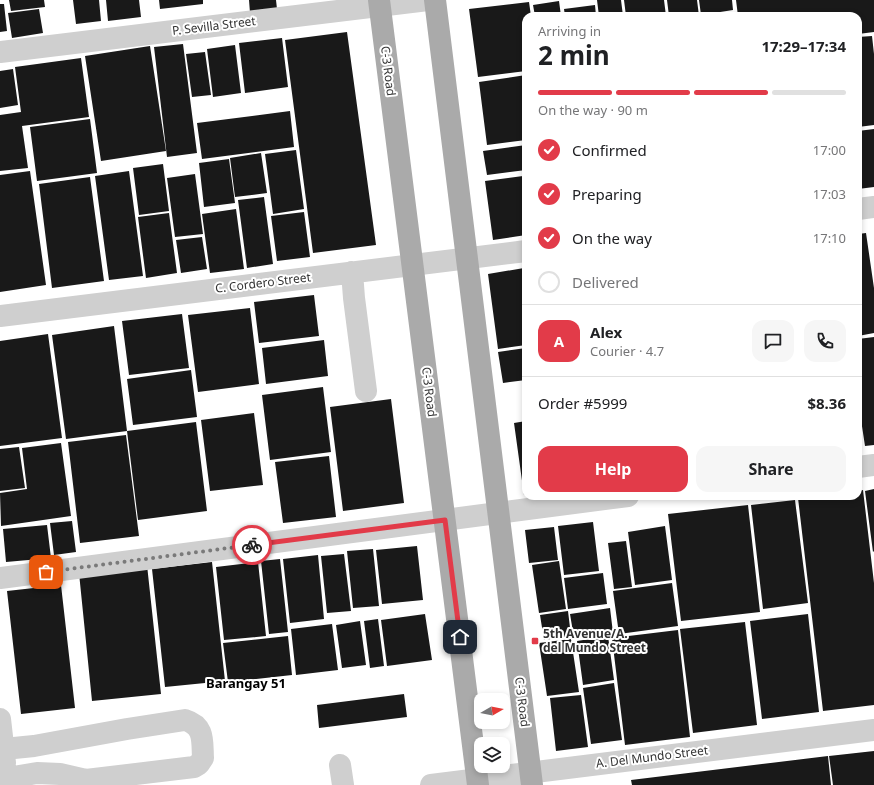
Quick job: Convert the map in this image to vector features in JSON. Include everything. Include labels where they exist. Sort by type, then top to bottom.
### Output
[{"type":"main road","name":"C-3 Road","points":[[435,0],[466,259],[532,779]]},
{"type":"main road","name":"C-3 Road","points":[[380,3],[477,782]]},
{"type":"street","name":"P. Sevilla Street","points":[[0,52],[305,7],[428,0]]},
{"type":"street","points":[[862,208],[874,207]]},
{"type":"street","name":"C. Cordero Street","points":[[0,316],[522,252]]},
{"type":"street","points":[[352,272],[366,391]]},
{"type":"street","points":[[862,466],[874,465]]},
{"type":"street","points":[[0,578],[596,500]]},
{"type":"street","points":[[0,719],[8,782],[37,773],[60,774],[86,780],[194,767],[199,764],[203,758],[201,735],[198,727],[185,720],[4,750]]},
{"type":"street","name":"A. Del Mundo Street","points":[[430,785],[532,779],[874,730]]},
{"type":"building","points":[[9,0],[44,0],[45,7],[11,11]]},
{"type":"building","points":[[73,0],[99,0],[101,21],[76,24]]},
{"type":"building","points":[[106,0],[139,0],[141,17],[108,21]]},
{"type":"building","points":[[159,0],[203,0],[203,4],[160,9]]},
{"type":"building","points":[[249,0],[276,0],[277,9],[250,13]]},
{"type":"building","points":[[597,0],[621,0],[622,12],[598,12]]},
{"type":"building","points":[[624,0],[664,0],[666,12],[626,12]]},
{"type":"building","points":[[667,0],[697,0],[698,12],[668,12]]},
{"type":"building","points":[[699,0],[732,0],[733,10],[720,12],[701,12]]},
{"type":"building","points":[[736,0],[874,0],[874,32],[862,34],[862,12],[738,12]]},
{"type":"building","points":[[559,1],[560,12],[534,12],[533,5]]},
{"type":"building","points":[[529,2],[530,12],[522,12],[522,72],[478,77],[469,9]]},
{"type":"building","points":[[0,4],[4,4],[7,31],[0,32]]},
{"type":"building","points":[[595,5],[596,12],[564,12],[564,9]]},
{"type":"building","points":[[39,9],[43,33],[12,38],[8,13]]},
{"type":"building","points":[[347,32],[376,245],[313,253],[285,40]]},
{"type":"building","points":[[872,36],[874,54],[874,125],[862,126],[862,37]]},
{"type":"building","points":[[282,38],[288,87],[245,93],[239,43]]},
{"type":"building","points":[[183,44],[197,153],[167,157],[154,47]]},
{"type":"building","points":[[235,45],[241,93],[213,97],[207,49]]},
{"type":"building","points":[[150,46],[166,151],[101,161],[85,56]]},
{"type":"building","points":[[205,52],[211,95],[192,97],[186,54]]},
{"type":"building","points":[[81,58],[89,117],[22,126],[28,168],[0,171],[0,115],[21,112],[15,67]]},
{"type":"building","points":[[13,69],[18,105],[0,108],[0,71]]},
{"type":"building","points":[[522,76],[522,141],[487,145],[479,82]]},
{"type":"building","points":[[290,111],[294,147],[202,159],[197,123]]},
{"type":"building","points":[[90,119],[97,173],[37,181],[30,127]]},
{"type":"building","points":[[874,129],[874,187],[862,188],[862,130]]},
{"type":"building","points":[[522,146],[522,171],[487,175],[483,151]]},
{"type":"building","points":[[296,150],[304,209],[273,214],[265,154]]},
{"type":"building","points":[[261,153],[267,193],[235,197],[230,158]]},
{"type":"building","points":[[229,159],[235,203],[204,207],[199,163]]},
{"type":"building","points":[[163,164],[169,211],[139,215],[133,168]]},
{"type":"building","points":[[30,171],[46,285],[0,292],[0,175]]},
{"type":"building","points":[[129,171],[143,276],[109,280],[95,176]]},
{"type":"building","points":[[195,174],[203,234],[175,237],[167,178]]},
{"type":"building","points":[[522,176],[522,236],[493,240],[485,181]]},
{"type":"building","points":[[90,177],[104,281],[52,288],[39,184]]},
{"type":"building","points":[[264,197],[273,264],[247,268],[238,200]]},
{"type":"building","points":[[236,209],[244,269],[210,273],[202,214]]},
{"type":"building","points":[[304,212],[310,257],[277,261],[271,216]]},
{"type":"building","points":[[169,213],[177,273],[146,278],[138,217]]},
{"type":"building","points":[[866,233],[874,288],[874,333],[862,335],[862,234]]},
{"type":"building","points":[[202,237],[207,269],[181,273],[176,240]]},
{"type":"building","points":[[522,268],[522,346],[498,349],[488,274]]},
{"type":"building","points":[[314,295],[319,336],[259,343],[254,302]]},
{"type":"building","points":[[250,308],[259,384],[198,392],[188,315]]},
{"type":"building","points":[[182,314],[189,368],[129,375],[122,321]]},
{"type":"building","points":[[114,326],[127,431],[66,439],[52,335]]},
{"type":"building","points":[[48,334],[62,438],[0,446],[0,341]]},
{"type":"building","points":[[874,337],[874,445],[865,446],[862,426],[862,338]]},
{"type":"building","points":[[324,340],[328,376],[266,384],[262,348]]},
{"type":"building","points":[[522,349],[522,381],[503,383],[498,352]]},
{"type":"building","points":[[191,370],[197,417],[133,425],[127,379]]},
{"type":"building","points":[[323,387],[331,452],[270,460],[262,395]]},
{"type":"building","points":[[391,399],[404,503],[343,511],[330,407]]},
{"type":"building","points":[[254,413],[263,485],[210,491],[201,420]]},
{"type":"building","points":[[196,422],[207,511],[138,520],[127,431]]},
{"type":"building","points":[[522,422],[522,481],[514,423]]},
{"type":"building","points":[[126,435],[139,536],[80,543],[68,442]]},
{"type":"building","points":[[61,443],[71,516],[1,526],[0,493],[27,489],[22,448]]},
{"type":"building","points":[[19,447],[25,488],[0,491],[0,449]]},
{"type":"building","points":[[329,456],[336,517],[283,523],[275,462]]},
{"type":"building","points":[[874,489],[874,551],[873,552],[865,491]]},
{"type":"building","points":[[862,490],[874,583],[874,705],[823,711],[798,500],[862,500]]},
{"type":"building","points":[[795,500],[808,603],[763,609],[751,505]]},
{"type":"building","points":[[748,505],[760,612],[681,621],[668,514]]},
{"type":"building","points":[[72,521],[76,552],[54,555],[50,523]]},
{"type":"building","points":[[593,522],[599,571],[564,575],[558,526]]},
{"type":"building","points":[[47,525],[51,558],[6,562],[3,529]]},
{"type":"building","points":[[665,526],[672,580],[635,585],[628,532]]},
{"type":"building","points":[[554,527],[558,560],[529,563],[525,530]]},
{"type":"building","points":[[626,541],[632,587],[614,589],[608,543]]},
{"type":"building","points":[[417,546],[423,600],[382,604],[376,550]]},
{"type":"building","points":[[373,549],[379,606],[353,608],[347,551]]},
{"type":"building","points":[[344,554],[351,611],[327,613],[321,556]]},
{"type":"building","points":[[318,555],[324,619],[290,623],[283,559]]},
{"type":"building","points":[[280,559],[288,632],[269,634],[261,561]]},
{"type":"building","points":[[559,561],[566,609],[539,613],[532,565]]},
{"type":"building","points":[[212,562],[225,681],[165,687],[152,569]]},
{"type":"building","points":[[258,562],[266,636],[224,640],[216,567]]},
{"type":"building","points":[[147,565],[161,694],[92,701],[79,573]]},
{"type":"building","points":[[603,573],[607,604],[568,609],[564,578]]},
{"type":"building","points":[[672,583],[678,626],[619,634],[613,591]]},
{"type":"building","points":[[61,585],[75,708],[21,714],[7,591]]},
{"type":"building","points":[[610,608],[613,633],[574,638],[570,614]]},
{"type":"building","points":[[568,611],[571,636],[544,640],[540,615]]},
{"type":"building","points":[[425,614],[432,660],[387,666],[381,620]]},
{"type":"building","points":[[808,614],[819,712],[762,719],[750,621]]},
{"type":"building","points":[[378,619],[384,666],[370,668],[364,621]]},
{"type":"building","points":[[360,621],[366,665],[342,668],[336,625]]},
{"type":"building","points":[[745,622],[757,725],[693,733],[680,629]]},
{"type":"building","points":[[332,624],[338,670],[296,675],[291,629]]},
{"type":"building","points":[[678,630],[690,737],[625,745],[612,638]]},
{"type":"building","points":[[288,636],[292,675],[228,682],[223,643]]},
{"type":"building","points":[[608,636],[614,680],[583,685],[577,641]]},
{"type":"building","points":[[571,639],[579,692],[547,696],[539,643]]},
{"type":"building","points":[[614,683],[622,740],[591,744],[583,688]]},
{"type":"building","points":[[404,694],[407,717],[319,728],[317,705]]},
{"type":"building","points":[[581,695],[588,747],[556,751],[550,698]]},
{"type":"building","points":[[874,751],[874,785],[833,785],[829,756]]},
{"type":"building","points":[[828,756],[831,785],[632,785],[631,780]]},
{"type":"way so far","points":[[46,572],[252,545]]},
{"type":"place","name":"5th Avenue/A. del Mundo Street","points":[[535,641]]},
{"type":"district","name":"Barangay 51","points":[[246,683]]},
{"type":"route","points":[[252,545],[445,520],[460,637]]}]
